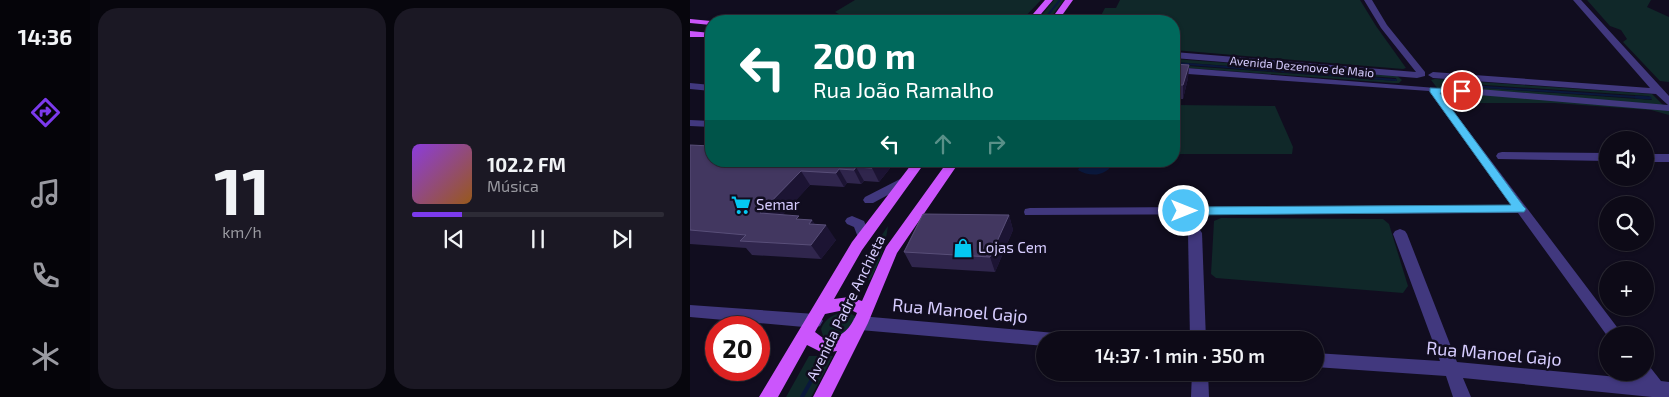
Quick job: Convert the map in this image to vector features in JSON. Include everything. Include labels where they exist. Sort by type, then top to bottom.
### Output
[{"type":"main road","points":[[1036,15],[1049,0]]},
{"type":"main road","points":[[1059,15],[1070,0]]},
{"type":"main road","points":[[690,21],[705,24]]},
{"type":"main road","points":[[690,30],[705,26]]},
{"type":"main road","name":"Avenida Padre Anchieta","points":[[768,397],[864,237],[916,167]]},
{"type":"main road","name":"Avenida Padre Anchieta","points":[[822,397],[860,323],[890,252],[950,167]]},
{"type":"main road","points":[[851,303],[858,305],[860,323],[840,343],[823,346],[813,342],[814,322],[840,304],[851,303]]},
{"type":"street","points":[[1368,0],[1384,26],[1420,75],[1414,80],[1415,82],[1435,90],[1520,209],[1609,326]]},
{"type":"street","points":[[1577,0],[1669,102]]},
{"type":"street","points":[[690,39],[694,34]]},
{"type":"street","name":"Avenida Dezenove de Maio","points":[[1180,55],[1420,75],[1657,90]]},
{"type":"street","name":"Avenida Dezenove de Maio","points":[[1180,70],[1669,108]]},
{"type":"street","points":[[1402,73],[1408,88]]},
{"type":"street","points":[[1433,75],[1446,82],[1447,85],[1435,90]]},
{"type":"street","points":[[690,86],[705,87]]},
{"type":"street","points":[[690,123],[705,124]]},
{"type":"street","points":[[1502,156],[1599,157]]},
{"type":"street","points":[[1654,158],[1669,158]]},
{"type":"street","points":[[869,200],[906,180]]},
{"type":"street","points":[[1030,212],[1520,209]]},
{"type":"street","points":[[852,221],[859,224],[864,237]]},
{"type":"street","points":[[1195,233],[1198,331]]},
{"type":"street","points":[[1400,234],[1462,397]]},
{"type":"street","points":[[690,311],[814,322]]},
{"type":"street","name":"Rua Manoel Gajo","points":[[860,323],[1036,338]]},
{"type":"street","name":"Rua Manoel Gajo","points":[[1324,361],[1452,369],[1662,392]]},
{"type":"street","points":[[1200,381],[1200,397]]},
{"type":"street","points":[[1652,381],[1662,392]]},
{"type":"green space","points":[[855,0],[1041,0],[1027,15],[841,15],[835,12]]},
{"type":"green space","points":[[1054,0],[1064,0],[1053,15],[1042,15]]},
{"type":"green space","points":[[1120,0],[1360,0],[1406,68],[1180,50],[1180,15],[1101,15],[1105,8],[1116,8]]},
{"type":"green space","points":[[1587,0],[1651,0],[1647,7],[1669,17],[1669,82],[1660,81],[1623,42],[1627,39],[1621,30],[1610,26]]},
{"type":"green space","points":[[1180,59],[1396,75],[1402,80],[1399,83],[1393,83],[1180,67],[1180,65],[1397,81],[1396,78],[1180,62]]},
{"type":"green space","points":[[1431,80],[1652,94],[1669,111],[1669,115],[1651,110],[1554,103],[1449,103]],"holes":[[[1455,83],[1649,96],[1652,100],[1458,86]]]},
{"type":"green space","points":[[1180,105],[1275,106],[1293,147],[1292,154],[1180,154]]},
{"type":"green space","points":[[1221,218],[1383,219],[1389,224],[1408,286],[1403,293],[1216,278],[1211,274],[1214,221]]},
{"type":"green space","points":[[888,226],[882,254],[870,280],[855,280],[873,248]]},
{"type":"green space","points":[[848,312],[855,316],[856,319],[846,331],[838,337],[828,338],[823,336],[821,329],[828,319],[835,314]]},
{"type":"green space","points":[[809,356],[833,356],[811,397],[786,397]]},
{"type":"water","points":[[1080,167],[1110,167],[1103,173],[1094,175],[1078,170]]},
{"type":"building","points":[[1180,64],[1189,65],[1183,85],[1180,85]]},
{"type":"building","name":"Semar","points":[[690,145],[705,146],[705,167],[856,167],[854,170],[839,169],[836,173],[801,171],[760,213],[799,216],[796,219],[812,220],[809,224],[826,225],[811,245],[740,241],[746,235],[690,230]]},
{"type":"building","points":[[923,214],[1009,215],[990,257],[904,252]]},
{"type":"waterway","points":[[1048,15],[1060,0]]},
{"type":"waterway","points":[[1180,63],[1396,80]]},
{"type":"waterway","points":[[1457,85],[1650,98],[1636,97]]},
{"type":"waterway","points":[[802,397],[823,360]]},
{"type":"place","name":"Semar","points":[[741,205]]},
{"type":"place","name":"Lojas Cem","points":[[963,248]]},
{"type":"route","points":[[1184,211],[1520,209],[1433,90],[1462,91]]}]
